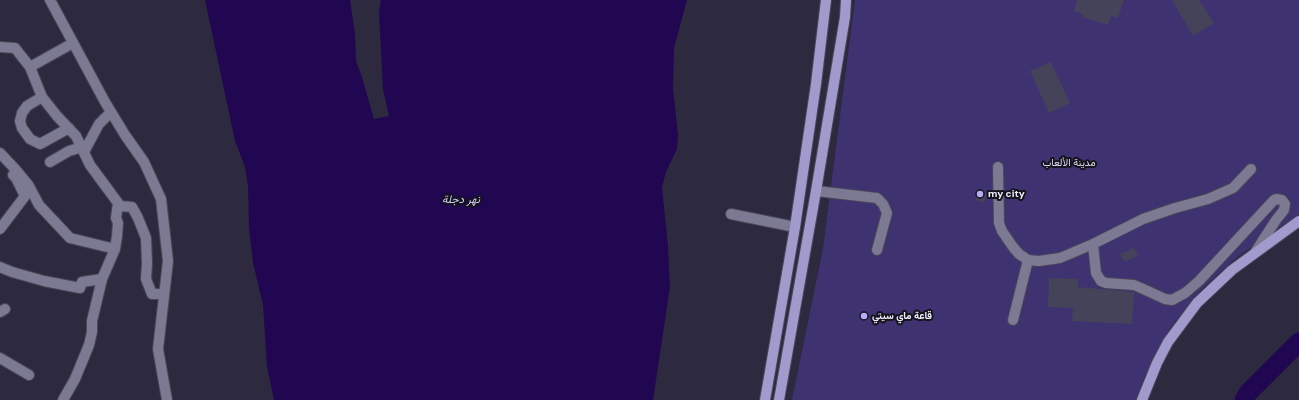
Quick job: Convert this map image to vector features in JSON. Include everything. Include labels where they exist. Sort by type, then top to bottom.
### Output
[{"type":"main road","points":[[765,400],[795,227],[816,84],[826,0]]},
{"type":"main road","points":[[779,400],[816,191],[845,17],[846,0]]},
{"type":"main road","points":[[816,84],[833,86]]},
{"type":"main road","points":[[1142,400],[1157,363],[1168,342],[1197,303],[1232,270],[1299,221]]},
{"type":"street","points":[[50,0],[111,112],[144,162],[161,199],[168,261],[158,349],[166,400]]},
{"type":"street","points":[[30,67],[73,43]]},
{"type":"street","points":[[0,47],[15,48],[30,67],[42,97],[76,136],[90,165],[120,206],[132,207],[146,238],[146,279],[152,294],[164,294]]},
{"type":"street","points":[[42,97],[27,106],[22,113],[20,121],[22,128],[30,139],[40,144],[69,128]]},
{"type":"street","points":[[83,150],[99,124],[111,112]]},
{"type":"street","points":[[50,162],[69,152],[83,150]]},
{"type":"street","points":[[0,153],[29,186],[39,205],[70,238],[115,249]]},
{"type":"street","points":[[0,163],[16,178],[25,196],[1,227]]},
{"type":"street","points":[[998,167],[999,223],[1002,231],[1019,254],[1028,260],[1038,261],[1060,258],[1093,244],[1143,219],[1208,199],[1233,188],[1251,169]]},
{"type":"street","points":[[816,191],[877,198],[883,204],[887,213],[878,250]]},
{"type":"street","points":[[1093,244],[1096,273],[1101,281],[1142,288],[1165,299],[1172,300],[1194,286],[1274,200],[1282,200],[1285,204],[1284,210],[1256,251]]},
{"type":"street","points":[[63,400],[76,379],[92,332],[92,320],[102,279],[115,249],[118,224],[116,218],[118,203]]},
{"type":"street","points":[[731,214],[795,227]]},
{"type":"street","points":[[1013,320],[1028,260]]},
{"type":"street","points":[[0,267],[44,281],[80,288],[82,282],[102,279]]},
{"type":"street","points":[[0,358],[29,375]]},
{"type":"green space","name":"مدينة الألعاب","points":[[855,0],[1299,0],[1299,214],[1237,257],[1201,290],[1170,328],[1144,378],[1136,400],[792,400],[823,249]]},
{"type":"water","name":"نهر دجلة","points":[[205,0],[687,0],[674,48],[673,89],[678,134],[677,149],[666,172],[662,187],[668,246],[670,287],[653,400],[274,400],[267,367],[263,305],[253,263],[249,228],[248,186],[245,167],[235,141]]},
{"type":"pier","points":[[350,0],[381,0],[379,12],[383,89],[389,116],[374,119],[356,61],[355,34]]},
{"type":"building","points":[[1077,0],[1124,0],[1118,18],[1111,16],[1108,25],[1082,17],[1083,14],[1074,11]]},
{"type":"building","points":[[1172,0],[1199,0],[1214,23],[1193,36]]},
{"type":"building","points":[[1051,62],[1070,103],[1049,113],[1030,71]]},
{"type":"building","points":[[979,191],[987,194],[984,203],[976,200]]},
{"type":"building","points":[[1134,248],[1138,256],[1124,262],[1120,254]]},
{"type":"building","points":[[1049,278],[1078,279],[1078,287],[1134,292],[1132,324],[1072,321],[1073,308],[1048,307]]},
{"type":"waterway","points":[[1244,400],[1248,393],[1299,342]]},
{"type":"place","name":"my city","points":[[980,194]]},
{"type":"place","name":"قاعة ماي سيتي","points":[[864,316]]}]
